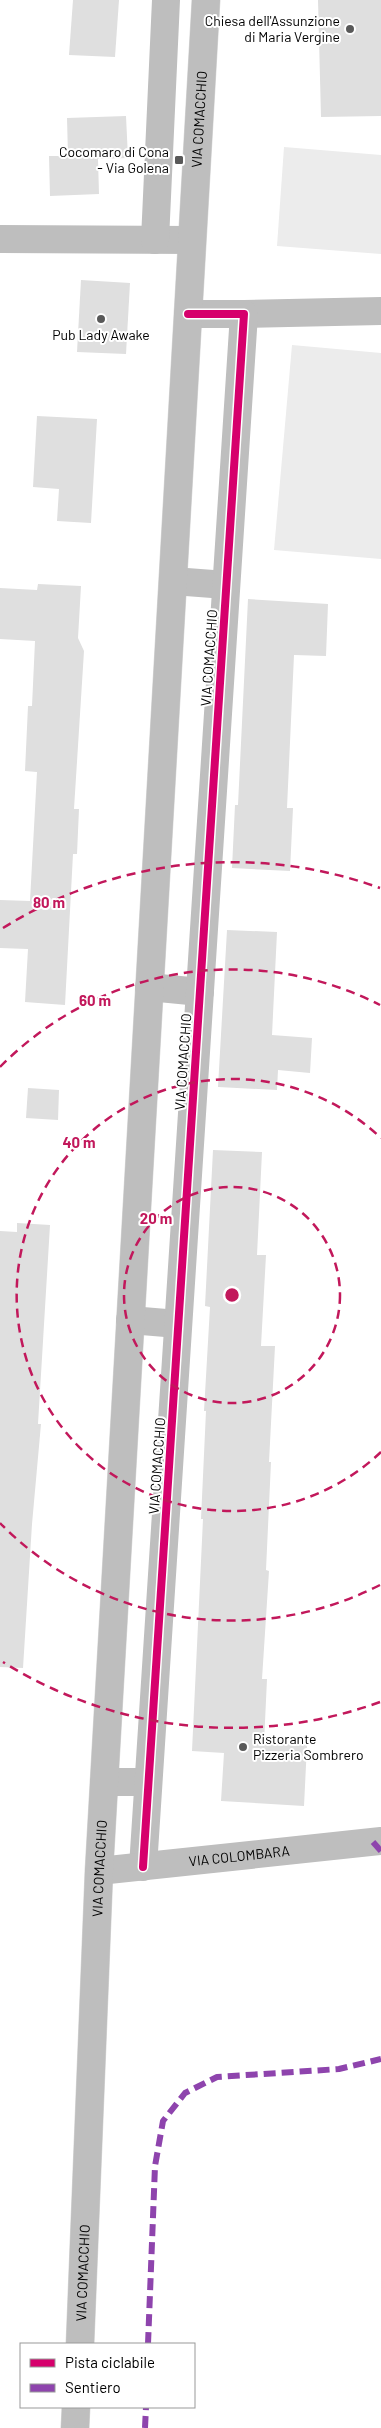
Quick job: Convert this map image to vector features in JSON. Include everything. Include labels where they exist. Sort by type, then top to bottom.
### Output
[{"type":"street","points":[[155,240],[166,0]]},
{"type":"street","name":"VIA COMACCHIO","points":[[80,2343],[99,1871],[206,0]]},
{"type":"street","points":[[0,239],[192,240]]},
{"type":"street","points":[[188,314],[381,311]]},
{"type":"street","name":"VIA COMACCHIO","points":[[143,1867],[244,314]]},
{"type":"street","points":[[172,580],[226,585]]},
{"type":"street","points":[[149,987],[200,992]]},
{"type":"street","points":[[130,1320],[178,1324]]},
{"type":"street","points":[[104,1782],[148,1782]]},
{"type":"street","name":"VIA COLOMBARA","points":[[99,1871],[381,1841]]},
{"type":"street","points":[[75,2428],[76,2408]]},
{"type":"shaded area","points":[[284,147],[381,155],[381,254],[277,246]]},
{"type":"shaded area","points":[[292,345],[381,353],[381,559],[274,550]]},
{"type":"building","points":[[73,0],[119,0],[115,57],[69,55]]},
{"type":"building","points":[[318,0],[381,0],[381,116],[321,117]]},
{"type":"building","points":[[126,116],[128,158],[98,159],[99,194],[50,196],[49,156],[68,156],[67,118]]},
{"type":"building","points":[[81,280],[130,283],[126,354],[77,352]]},
{"type":"building","points":[[37,416],[97,419],[91,523],[57,521],[59,489],[33,487]]},
{"type":"building","points":[[38,584],[81,586],[78,638],[84,651],[74,809],[79,809],[77,854],[73,854],[65,1005],[25,1002],[28,949],[0,948],[0,900],[30,901],[37,772],[25,771],[28,706],[32,706],[35,641],[0,639],[0,588],[37,590]]},
{"type":"building","points":[[248,599],[328,604],[326,656],[294,655],[287,808],[293,808],[290,871],[232,868],[235,805],[238,805]]},
{"type":"building","points":[[227,930],[277,932],[272,1035],[312,1038],[310,1073],[278,1070],[277,1090],[218,1087]]},
{"type":"building","points":[[28,1088],[59,1090],[58,1120],[26,1118]]},
{"type":"building","points":[[213,1150],[262,1152],[257,1255],[266,1255],[261,1346],[275,1346],[266,1570],[269,1571],[262,1679],[267,1679],[264,1743],[307,1745],[304,1806],[221,1801],[224,1753],[192,1751],[203,1519],[201,1519],[206,1411],[204,1411],[210,1307],[205,1306]]},
{"type":"building","points":[[17,1223],[50,1225],[38,1424],[41,1424],[32,1524],[23,1668],[0,1667],[0,1231],[17,1232]]},
{"type":"marked path","points":[[373,1842],[381,1851]]},
{"type":"marked path","points":[[148,2343],[155,2166],[163,2121],[185,2093],[217,2077],[339,2069],[381,2059]]},
{"type":"marked path","points":[[145,2428],[146,2408]]},
{"type":"cycle path","points":[[143,1867],[244,314],[188,314]]},
{"type":"place","name":"Chiesa dell'Assunzione di Maria Vergine","points":[[350,29]]},
{"type":"place","name":"Cocomaro di Cona - Via Golena","points":[[179,160]]},
{"type":"place","name":"Pub Lady Awake","points":[[101,319]]},
{"type":"place","name":"Ristorante Pizzeria Sombrero","points":[[243,1747]]}]
